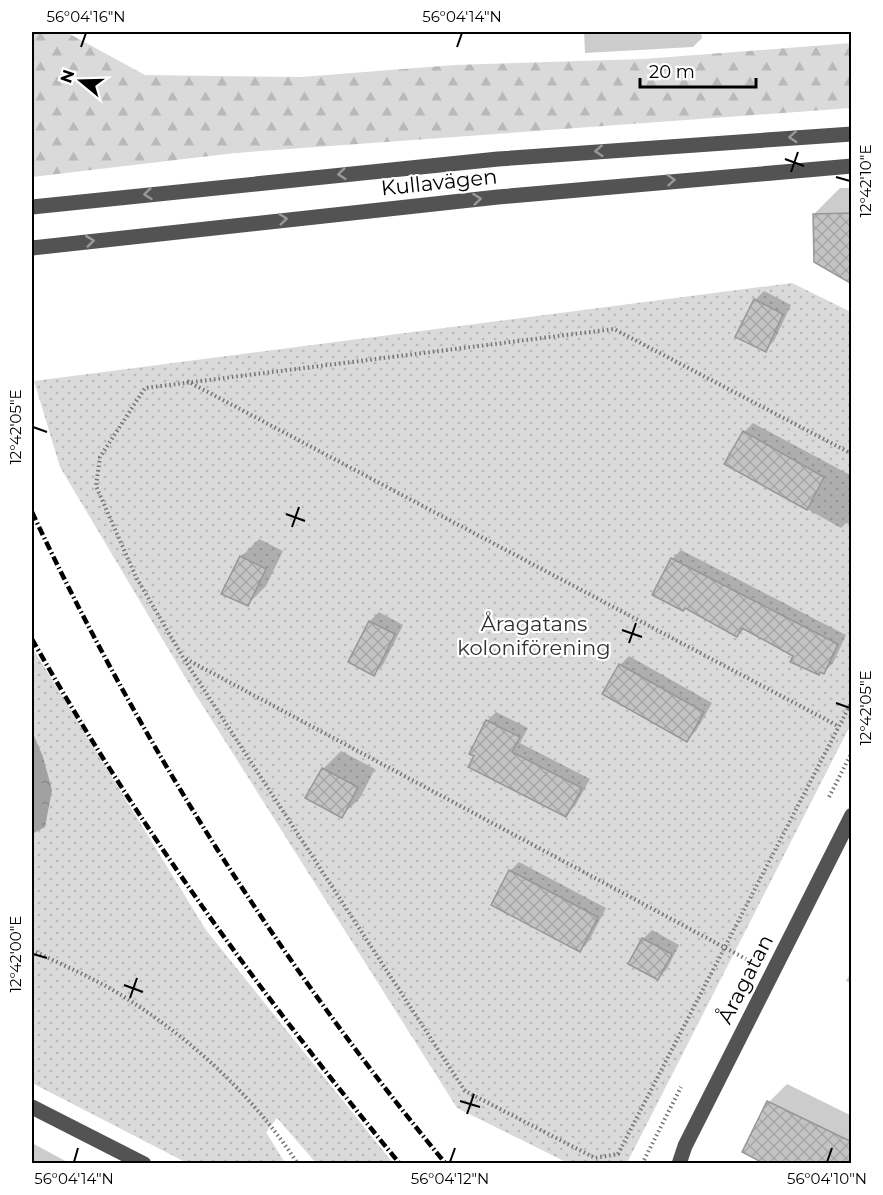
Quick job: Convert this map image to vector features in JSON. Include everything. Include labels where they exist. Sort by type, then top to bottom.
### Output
[{"type":"street","name":"Kullavägen","points":[[32,207],[498,159],[852,134]]},
{"type":"street","name":"Kullavägen","points":[[32,248],[498,197],[852,166]]},
{"type":"street","name":"Åragatan","points":[[679,1164],[685,1146],[852,815]]},
{"type":"street","points":[[32,1107],[144,1164]]},
{"type":"path","points":[[852,454],[615,328],[186,380],[145,387],[100,457],[96,486],[136,577],[184,659],[465,1091],[595,1158],[618,1154],[852,701]]},
{"type":"path","points":[[186,380],[838,726]]},
{"type":"path","points":[[184,659],[746,959]]},
{"type":"path","points":[[32,950],[128,999],[191,1044],[248,1097],[279,1135],[298,1164]]},
{"type":"green space","points":[[32,32],[66,32],[145,75],[301,77],[454,65],[644,59],[851,43],[851,108],[235,153],[32,177]]},
{"type":"green space","name":"Åragatans koloniförening","points":[[792,283],[851,312],[851,724],[627,1163],[568,1163],[457,1108],[194,692],[60,467],[34,381]]},
{"type":"green space","points":[[32,647],[206,930],[393,1163],[316,1163],[277,1118],[266,1132],[285,1163],[187,1163],[32,1083]]},
{"type":"water","points":[[32,731],[43,757],[52,790],[45,827],[32,834]]},
{"type":"building","points":[[852,213],[852,284],[814,262],[813,214]]},
{"type":"building","points":[[754,299],[783,314],[766,352],[735,337]]},
{"type":"building","points":[[743,431],[824,477],[807,510],[724,464]]},
{"type":"building","points":[[240,556],[266,569],[248,606],[221,594]]},
{"type":"building","points":[[671,558],[838,644],[824,674],[820,672],[819,675],[790,662],[793,656],[742,628],[737,637],[685,608],[683,611],[652,595]]},
{"type":"building","points":[[369,621],[395,634],[374,676],[348,662]]},
{"type":"building","points":[[619,664],[704,712],[687,742],[602,694]]},
{"type":"building","points":[[486,720],[520,737],[512,752],[582,788],[566,817],[468,767],[474,756],[469,754]]},
{"type":"building","points":[[322,768],[358,787],[342,818],[305,798]]},
{"type":"building","points":[[509,870],[598,917],[580,952],[491,905]]},
{"type":"building","points":[[642,938],[672,954],[658,980],[628,964]]},
{"type":"building","points":[[767,1101],[852,1142],[852,1164],[765,1164],[742,1152]]},
{"type":"railway","points":[[32,512],[74,599],[120,684],[218,851],[327,1011],[446,1164]]},
{"type":"railway","points":[[32,639],[115,777],[204,909],[300,1038],[400,1164]]}]
